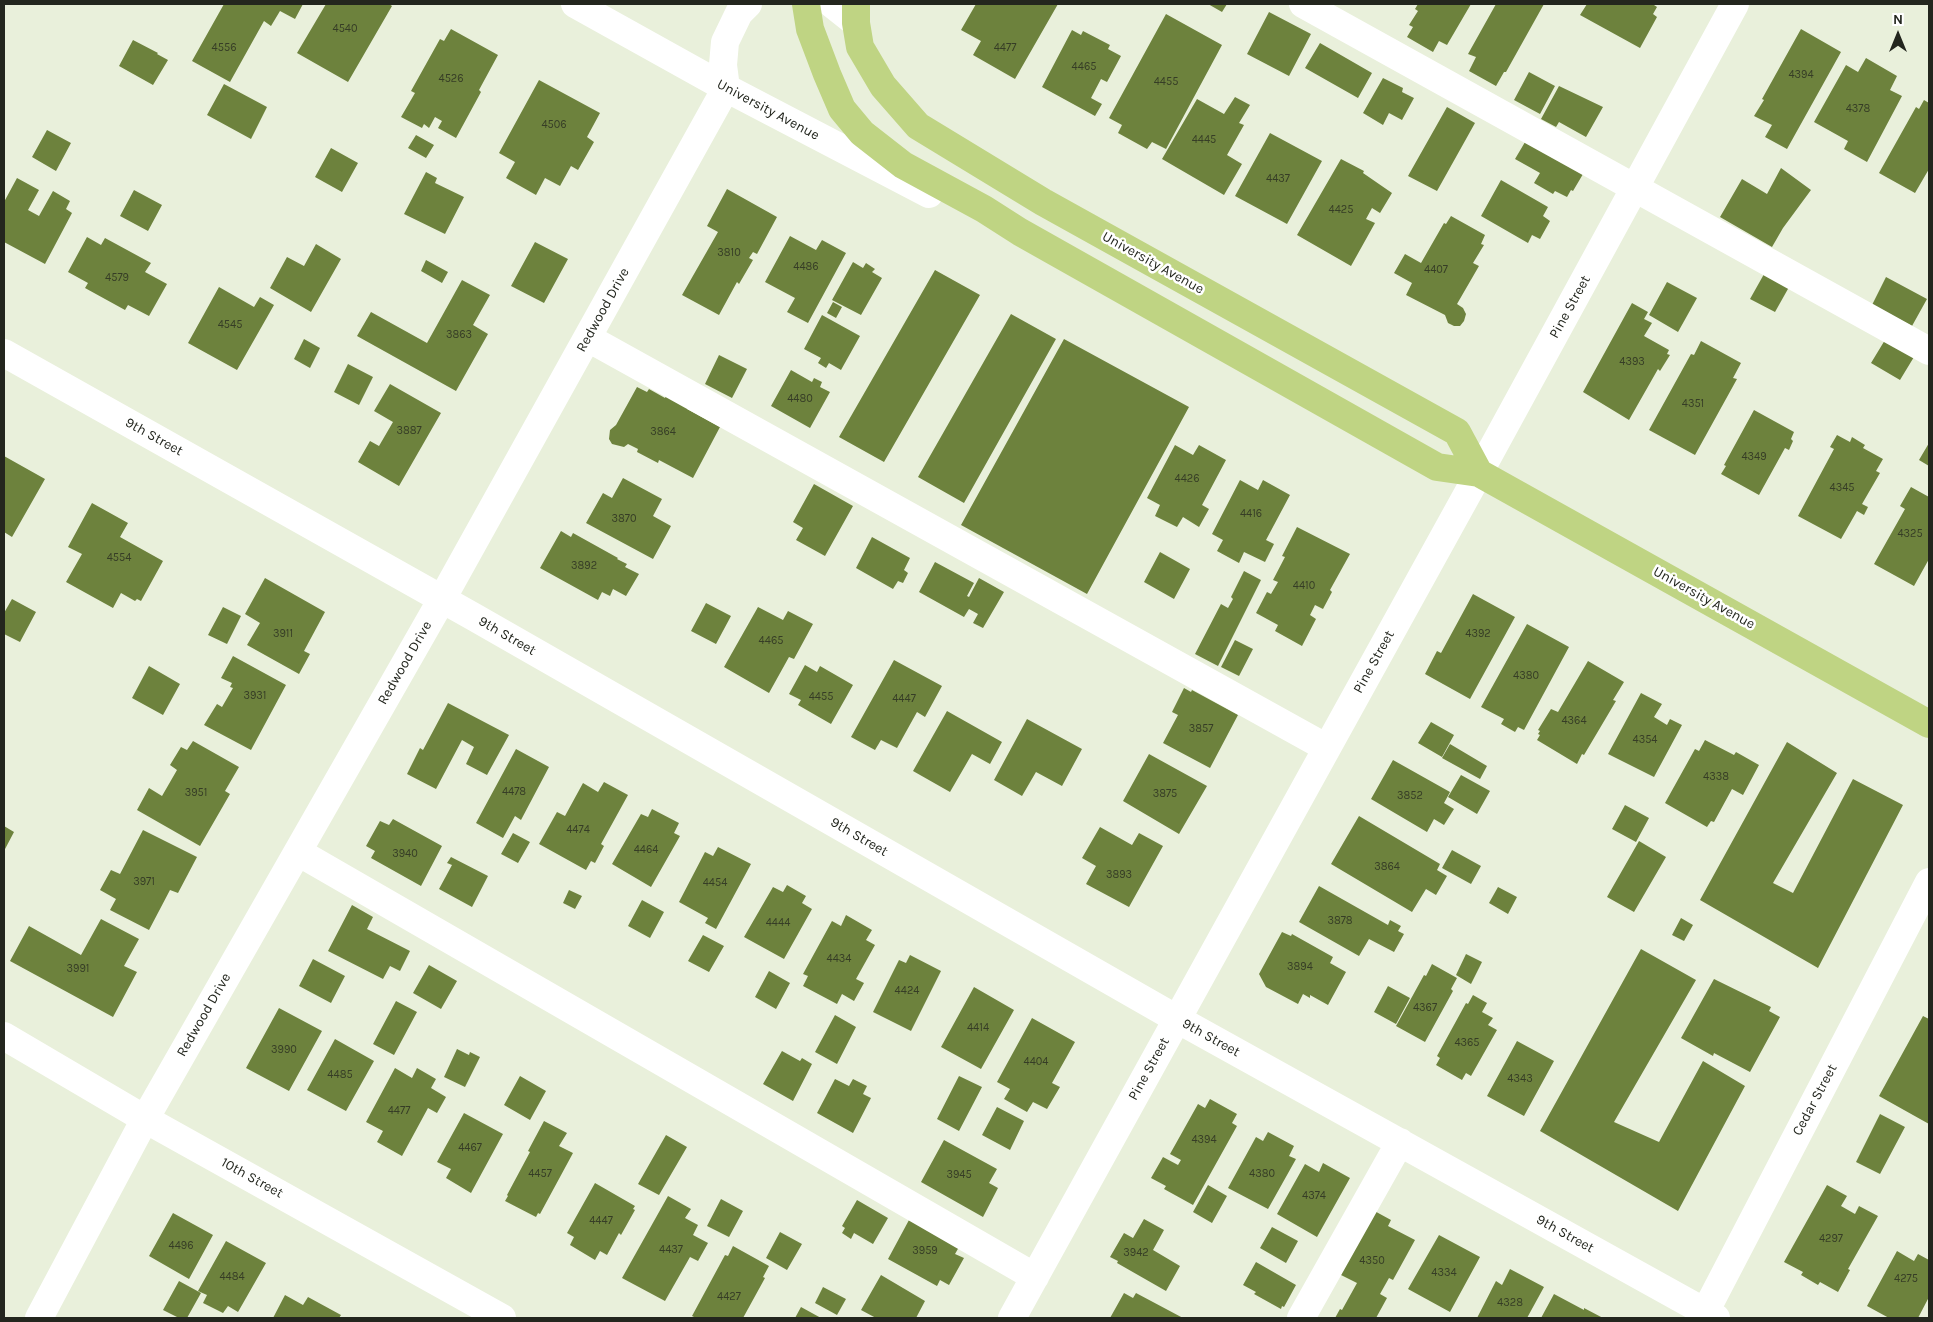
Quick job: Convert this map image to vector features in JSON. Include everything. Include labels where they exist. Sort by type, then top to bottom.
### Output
[{"type":"main road","name":"University Avenue","points":[[806,4],[810,28],[842,109],[862,132],[903,165],[984,209],[1020,232],[1437,467],[1479,473],[1929,724]]},
{"type":"main road","name":"University Avenue","points":[[856,13],[860,46],[883,86],[918,126],[1043,202],[1456,432],[1479,473]]},
{"type":"street","name":"University Avenue","points":[[576,4],[726,88],[982,221],[1020,232]]},
{"type":"street","points":[[832,4],[856,13]]},
{"type":"street","points":[[1302,4],[1929,351]]},
{"type":"street","name":"Pine Street","points":[[1012,1318],[1479,473],[1735,4]]},
{"type":"street","points":[[726,88],[723,65],[725,42],[737,7]]},
{"type":"street","name":"Redwood Drive","points":[[39,1318],[145,1118],[442,599],[726,88]]},
{"type":"street","points":[[588,338],[1327,748]]},
{"type":"street","name":"9th Street","points":[[4,353],[442,599],[1177,1019],[1400,1142],[1707,1316]]},
{"type":"street","points":[[298,852],[1035,1277]]},
{"type":"street","name":"Cedar Street","points":[[1707,1316],[1929,882]]},
{"type":"street","name":"10th Street","points":[[4,1036],[145,1118],[502,1318]]},
{"type":"street","points":[[1301,1318],[1400,1142]]},
{"type":"building","points":[[224,4],[303,4],[295,19],[280,11],[271,26],[264,21],[230,82],[192,61]]},
{"type":"building","points":[[326,4],[389,4],[392,6],[348,82],[297,53]]},
{"type":"building","points":[[976,4],[1058,4],[1015,79],[973,55],[981,41],[961,30]]},
{"type":"building","points":[[1208,4],[1227,4],[1222,12]]},
{"type":"building","points":[[1418,4],[1471,4],[1447,45],[1439,41],[1433,52],[1407,37],[1413,27],[1409,25],[1418,11],[1415,9]]},
{"type":"building","points":[[1496,4],[1544,4],[1506,72],[1504,72],[1496,86],[1469,71],[1476,57],[1468,54]]},
{"type":"building","points":[[1587,4],[1655,4],[1657,7],[1653,14],[1657,17],[1640,48],[1580,15]]},
{"type":"building","points":[[1269,12],[1311,34],[1289,76],[1247,54]]},
{"type":"building","points":[[1166,14],[1222,45],[1166,149],[1152,142],[1147,149],[1118,133],[1122,125],[1109,118]]},
{"type":"building","points":[[451,29],[498,55],[479,90],[481,92],[456,138],[438,128],[442,121],[435,117],[429,128],[424,124],[422,128],[401,117],[415,93],[411,91],[440,39],[444,41]]},
{"type":"building","points":[[1801,29],[1841,52],[1787,149],[1765,137],[1772,125],[1754,116]]},
{"type":"building","points":[[1072,30],[1081,35],[1083,31],[1110,45],[1108,49],[1121,56],[1107,82],[1101,79],[1091,98],[1102,104],[1095,116],[1042,87]]},
{"type":"building","points":[[133,40],[168,60],[153,85],[119,66]]},
{"type":"building","points":[[1320,43],[1372,73],[1358,98],[1305,68]]},
{"type":"building","points":[[1866,58],[1897,76],[1890,90],[1902,96],[1867,162],[1844,149],[1848,141],[1814,122],[1846,65],[1858,72]]},
{"type":"building","points":[[1529,72],[1555,86],[1540,114],[1514,100]]},
{"type":"building","points":[[1383,78],[1403,88],[1402,92],[1414,98],[1402,120],[1389,113],[1383,125],[1363,113]]},
{"type":"building","points":[[539,80],[600,113],[587,137],[594,142],[578,170],[571,166],[560,186],[545,178],[536,195],[506,178],[515,162],[499,153]]},
{"type":"building","points":[[224,84],[267,107],[251,139],[207,115]]},
{"type":"building","points":[[1559,86],[1603,107],[1586,137],[1559,122],[1556,127],[1541,119]]},
{"type":"building","points":[[1235,97],[1250,105],[1239,123],[1244,125],[1227,155],[1242,164],[1224,195],[1162,159],[1197,99],[1224,114]]},
{"type":"building","points":[[1924,100],[1929,103],[1929,169],[1915,193],[1879,173],[1916,107],[1919,109]]},
{"type":"building","points":[[1447,107],[1475,123],[1437,191],[1408,176]]},
{"type":"building","points":[[47,130],[71,143],[56,171],[32,157]]},
{"type":"building","points":[[1270,133],[1322,161],[1287,224],[1235,196]]},
{"type":"building","points":[[416,135],[434,145],[426,158],[408,148]]},
{"type":"building","points":[[1528,137],[1586,169],[1573,191],[1571,190],[1567,197],[1555,191],[1553,194],[1534,183],[1540,173],[1515,159]]},
{"type":"building","points":[[331,148],[358,163],[342,192],[315,177]]},
{"type":"building","points":[[1341,159],[1364,171],[1363,173],[1392,193],[1380,213],[1372,208],[1366,219],[1375,223],[1351,266],[1297,235]]},
{"type":"building","points":[[1781,168],[1811,190],[1783,228],[1772,247],[1720,217],[1742,179],[1767,194]]},
{"type":"building","points":[[426,172],[437,178],[435,183],[464,197],[445,234],[404,214]]},
{"type":"building","points":[[17,178],[39,190],[28,210],[39,216],[53,191],[70,201],[66,209],[72,213],[45,264],[4,242],[4,202]]},
{"type":"building","points":[[1501,180],[1548,207],[1543,216],[1550,221],[1540,239],[1532,235],[1528,243],[1481,216]]},
{"type":"building","points":[[727,189],[777,217],[757,254],[753,252],[749,258],[753,260],[739,284],[737,282],[719,315],[682,295],[718,232],[707,226]]},
{"type":"building","points":[[134,190],[162,205],[148,231],[120,216]]},
{"type":"building","points":[[1451,216],[1485,235],[1481,244],[1484,245],[1473,263],[1479,266],[1457,304],[1463,308],[1466,314],[1460,326],[1448,323],[1445,315],[1406,295],[1412,283],[1394,273],[1405,254],[1421,263],[1444,223],[1446,224]]},
{"type":"building","points":[[790,236],[816,250],[822,240],[846,253],[808,323],[787,312],[795,298],[765,282]]},
{"type":"building","points":[[87,237],[101,245],[105,238],[151,263],[145,272],[167,284],[149,316],[128,305],[125,310],[85,288],[88,283],[68,272]]},
{"type":"building","points":[[535,242],[568,259],[544,303],[511,286]]},
{"type":"building","points":[[316,244],[341,259],[311,312],[270,288],[287,257],[304,266]]},
{"type":"building","points":[[426,260],[448,272],[442,283],[421,271]]},
{"type":"building","points":[[853,262],[863,268],[866,263],[875,269],[872,272],[882,278],[861,315],[832,300]]},
{"type":"building","points":[[1768,267],[1793,280],[1775,312],[1750,299]]},
{"type":"building","points":[[935,270],[980,295],[884,462],[839,437]]},
{"type":"building","points":[[1886,277],[1927,299],[1912,326],[1872,305]]},
{"type":"building","points":[[462,280],[490,295],[473,325],[488,334],[456,391],[357,336],[371,312],[427,343]]},
{"type":"building","points":[[1667,282],[1697,298],[1678,332],[1649,315]]},
{"type":"building","points":[[219,287],[254,307],[260,297],[274,305],[237,370],[188,343]]},
{"type":"building","points":[[833,302],[842,307],[836,318],[827,313]]},
{"type":"building","points":[[1632,303],[1648,312],[1644,319],[1652,323],[1644,336],[1669,350],[1667,354],[1670,355],[1660,371],[1658,369],[1629,420],[1583,392]]},
{"type":"building","points":[[1011,314],[1056,339],[964,503],[918,477]]},
{"type":"building","points":[[822,315],[860,336],[841,370],[829,363],[826,368],[818,363],[821,358],[804,349]]},
{"type":"building","points":[[1888,335],[1917,352],[1900,380],[1871,363]]},
{"type":"building","points":[[304,339],[320,348],[310,368],[294,359]]},
{"type":"building","points":[[1064,339],[1189,407],[1087,594],[961,525]]},
{"type":"building","points":[[1701,341],[1741,363],[1733,378],[1737,379],[1695,455],[1649,430],[1691,354],[1694,355]]},
{"type":"building","points":[[719,355],[747,369],[732,398],[705,384]]},
{"type":"building","points":[[348,364],[373,377],[359,405],[334,392]]},
{"type":"building","points":[[791,370],[812,382],[814,378],[822,382],[820,387],[830,392],[810,428],[771,406]]},
{"type":"building","points":[[390,384],[441,413],[399,486],[358,462],[370,441],[379,446],[393,422],[374,411]]},
{"type":"building","points":[[637,387],[647,392],[649,389],[665,398],[667,394],[689,406],[687,409],[720,427],[693,478],[659,460],[658,463],[637,452],[638,449],[628,444],[624,447],[612,444],[609,439],[610,430],[616,425]]},
{"type":"building","points":[[1754,410],[1794,432],[1789,450],[1785,448],[1759,495],[1721,474]]},
{"type":"building","points":[[1837,435],[1850,442],[1852,437],[1865,445],[1863,448],[1883,459],[1876,471],[1880,473],[1862,504],[1868,507],[1864,515],[1857,511],[1841,539],[1798,516],[1834,449],[1830,447]]},
{"type":"building","points":[[1929,443],[1929,466],[1919,460]]},
{"type":"building","points":[[1175,445],[1193,455],[1199,445],[1226,460],[1202,505],[1209,509],[1199,527],[1183,517],[1177,527],[1155,516],[1160,505],[1147,498]]},
{"type":"building","points":[[4,456],[45,479],[12,537],[4,532]]},
{"type":"building","points":[[623,478],[662,499],[653,516],[671,526],[653,559],[586,523],[603,493],[612,498]]},
{"type":"building","points":[[1240,480],[1258,490],[1263,480],[1290,495],[1266,540],[1274,544],[1265,562],[1244,552],[1239,563],[1217,551],[1223,540],[1212,534]]},
{"type":"building","points":[[814,484],[853,506],[825,556],[796,540],[803,528],[793,522]]},
{"type":"building","points":[[1911,487],[1929,497],[1929,559],[1914,586],[1874,564],[1905,509],[1900,506]]},
{"type":"building","points":[[92,503],[128,523],[120,537],[163,561],[141,601],[137,599],[135,601],[121,593],[113,608],[66,582],[82,554],[68,547]]},
{"type":"building","points":[[1297,527],[1350,554],[1330,590],[1332,592],[1323,609],[1315,605],[1310,615],[1316,619],[1302,646],[1275,631],[1278,625],[1256,613],[1267,592],[1271,594],[1278,582],[1273,580],[1285,557],[1282,556]]},
{"type":"building","points":[[561,531],[571,537],[573,533],[618,558],[627,564],[625,567],[639,574],[626,596],[613,589],[610,596],[602,592],[598,600],[540,568]]},
{"type":"building","points":[[872,537],[910,558],[904,570],[908,573],[903,583],[898,581],[893,589],[856,568]]},
{"type":"building","points":[[1160,552],[1190,569],[1174,599],[1144,582]]},
{"type":"building","points":[[935,562],[974,583],[967,596],[969,597],[979,578],[1004,592],[983,628],[973,623],[978,614],[969,609],[964,617],[919,592]]},
{"type":"building","points":[[1244,571],[1261,580],[1218,666],[1195,654],[1221,604],[1228,608],[1233,599],[1231,597]]},
{"type":"building","points":[[265,578],[325,612],[304,651],[310,654],[299,674],[247,645],[260,623],[245,614]]},
{"type":"building","points":[[1473,594],[1515,617],[1470,699],[1425,674],[1437,651],[1441,653]]},
{"type":"building","points":[[12,599],[36,612],[20,642],[4,634],[4,613]]},
{"type":"building","points":[[706,603],[731,616],[716,644],[691,631]]},
{"type":"building","points":[[223,607],[241,616],[227,644],[208,635]]},
{"type":"building","points":[[758,607],[783,620],[788,611],[813,624],[794,659],[789,657],[769,693],[724,667]]},
{"type":"building","points":[[1527,624],[1569,647],[1524,730],[1518,727],[1515,732],[1501,724],[1504,719],[1481,707]]},
{"type":"building","points":[[1235,640],[1253,649],[1239,676],[1221,667]]},
{"type":"building","points":[[233,656],[286,685],[251,750],[204,725],[217,704],[222,707],[233,688],[230,687],[232,683],[221,678]]},
{"type":"building","points":[[894,660],[942,686],[925,717],[917,712],[897,748],[881,740],[875,750],[851,737]]},
{"type":"building","points":[[1588,661],[1624,682],[1613,700],[1616,701],[1577,764],[1537,740],[1540,735],[1538,730],[1551,709],[1558,712]]},
{"type":"building","points":[[805,665],[817,672],[820,666],[853,685],[831,724],[798,705],[801,700],[789,694]]},
{"type":"building","points":[[149,666],[180,684],[163,715],[132,698]]},
{"type":"building","points":[[1184,688],[1191,692],[1192,690],[1238,715],[1210,768],[1163,743],[1178,715],[1172,712]]},
{"type":"building","points":[[1641,693],[1662,704],[1654,717],[1667,725],[1670,719],[1682,725],[1654,777],[1608,754]]},
{"type":"building","points":[[448,703],[509,735],[487,775],[466,764],[474,747],[462,740],[436,789],[407,774],[420,748],[423,750]]},
{"type":"building","points":[[947,711],[1002,742],[990,764],[972,754],[950,792],[913,771]]},
{"type":"building","points":[[1027,719],[1082,749],[1062,786],[1036,772],[1022,796],[994,780]]},
{"type":"building","points":[[1431,722],[1454,735],[1442,757],[1418,743]]},
{"type":"building","points":[[1705,740],[1734,755],[1736,752],[1759,765],[1743,795],[1732,789],[1714,822],[1711,821],[1707,827],[1665,803],[1695,749],[1699,751]]},
{"type":"building","points":[[193,741],[239,767],[225,791],[230,794],[200,846],[137,810],[149,788],[162,796],[177,770],[170,765],[181,747],[187,750]]},
{"type":"building","points":[[1787,742],[1837,773],[1773,883],[1793,893],[1853,779],[1903,805],[1818,968],[1700,900]]},
{"type":"building","points":[[1450,744],[1487,766],[1480,779],[1442,758]]},
{"type":"building","points":[[516,749],[549,767],[521,820],[515,816],[503,838],[476,823]]},
{"type":"building","points":[[1149,754],[1207,786],[1179,834],[1123,801]]},
{"type":"building","points":[[1393,760],[1450,792],[1444,803],[1454,809],[1444,825],[1434,819],[1427,832],[1371,799]]},
{"type":"building","points":[[1461,775],[1490,791],[1477,814],[1448,797]]},
{"type":"building","points":[[604,782],[628,795],[601,844],[604,846],[595,863],[591,861],[586,870],[539,844],[557,812],[565,816],[583,783],[598,792]]},
{"type":"building","points":[[1625,805],[1649,818],[1636,842],[1612,829]]},
{"type":"building","points":[[652,809],[679,823],[674,833],[680,836],[651,887],[612,864],[641,814],[648,817]]},
{"type":"building","points":[[1359,816],[1440,864],[1437,870],[1447,876],[1436,895],[1426,889],[1412,912],[1331,864]]},
{"type":"building","points":[[393,819],[442,846],[421,886],[371,858],[375,851],[366,846],[380,821],[389,825]]},
{"type":"building","points":[[4,826],[14,832],[4,851]]},
{"type":"building","points":[[1100,827],[1132,845],[1139,833],[1163,846],[1129,907],[1086,884],[1096,866],[1082,858]]},
{"type":"building","points":[[143,830],[197,857],[178,893],[170,890],[149,930],[110,910],[116,899],[100,890],[111,870],[120,874]]},
{"type":"building","points":[[513,833],[530,842],[518,863],[501,854]]},
{"type":"building","points":[[1639,841],[1666,857],[1634,912],[1607,897]]},
{"type":"building","points":[[718,847],[751,864],[716,929],[705,923],[708,918],[679,902],[705,852],[713,856]]},
{"type":"building","points":[[1452,850],[1481,866],[1471,884],[1442,868]]},
{"type":"building","points":[[451,857],[488,876],[472,907],[439,889],[452,865],[447,863]]},
{"type":"building","points":[[787,885],[806,896],[802,903],[812,909],[784,959],[744,937],[773,887],[783,892]]},
{"type":"building","points":[[1319,886],[1388,925],[1390,920],[1401,926],[1398,931],[1404,934],[1394,952],[1369,939],[1359,956],[1299,922]]},
{"type":"building","points":[[1498,887],[1517,897],[1508,914],[1489,903]]},
{"type":"building","points":[[569,890],[582,896],[575,909],[563,903]]},
{"type":"building","points":[[642,900],[664,912],[650,938],[628,926]]},
{"type":"building","points":[[352,905],[373,917],[367,929],[410,951],[400,971],[390,966],[383,979],[328,951]]},
{"type":"building","points":[[846,915],[872,930],[866,940],[875,945],[856,979],[864,983],[854,1001],[842,994],[837,1004],[803,986],[808,976],[803,974],[832,921],[841,926]]},
{"type":"building","points":[[1681,918],[1693,925],[1684,941],[1672,935]]},
{"type":"building","points":[[101,919],[139,939],[124,966],[137,972],[113,1017],[10,961],[29,926],[81,955]]},
{"type":"building","points":[[1282,932],[1291,936],[1292,934],[1333,957],[1330,963],[1346,972],[1328,1005],[1310,995],[1310,998],[1303,994],[1298,1004],[1266,987],[1259,974]]},
{"type":"building","points":[[703,935],[724,946],[709,972],[688,961]]},
{"type":"building","points":[[1641,949],[1696,980],[1614,1122],[1659,1142],[1703,1061],[1745,1086],[1678,1211],[1540,1131]]},
{"type":"building","points":[[1466,954],[1482,962],[1471,984],[1456,975]]},
{"type":"building","points":[[910,955],[941,971],[911,1031],[873,1012],[899,960],[906,963]]},
{"type":"building","points":[[313,959],[345,976],[331,1003],[299,986]]},
{"type":"building","points":[[1432,964],[1457,978],[1451,989],[1453,991],[1425,1042],[1396,1026]]},
{"type":"building","points":[[429,965],[457,981],[441,1009],[413,993]]},
{"type":"building","points":[[769,971],[790,983],[776,1009],[755,997]]},
{"type":"building","points":[[1714,979],[1771,1007],[1769,1011],[1780,1017],[1750,1072],[1714,1053],[1713,1056],[1681,1038]]},
{"type":"building","points":[[1388,986],[1410,998],[1396,1024],[1374,1012]]},
{"type":"building","points":[[974,987],[1014,1010],[981,1069],[941,1047]]},
{"type":"building","points":[[1473,995],[1487,1003],[1482,1012],[1493,1018],[1488,1025],[1497,1030],[1471,1076],[1466,1073],[1462,1080],[1436,1065],[1440,1058],[1437,1056],[1466,1003],[1468,1004]]},
{"type":"building","points":[[396,1001],[417,1012],[394,1055],[373,1044]]},
{"type":"building","points":[[279,1008],[322,1031],[289,1091],[246,1068]]},
{"type":"building","points":[[835,1015],[856,1027],[837,1064],[815,1052]]},
{"type":"building","points":[[1923,1016],[1929,1019],[1929,1124],[1879,1096]]},
{"type":"building","points":[[1032,1018],[1075,1042],[1052,1083],[1060,1087],[1047,1109],[1033,1102],[1027,1112],[1004,1099],[1010,1089],[997,1082]]},
{"type":"building","points":[[335,1039],[374,1061],[346,1111],[307,1090]]},
{"type":"building","points":[[1517,1041],[1554,1061],[1524,1116],[1487,1096]]},
{"type":"building","points":[[457,1049],[469,1055],[470,1052],[480,1057],[465,1087],[444,1077]]},
{"type":"building","points":[[782,1051],[800,1061],[802,1058],[812,1064],[793,1101],[763,1084]]},
{"type":"building","points":[[395,1068],[412,1078],[417,1068],[436,1079],[431,1088],[446,1097],[437,1113],[428,1108],[402,1156],[377,1142],[383,1131],[366,1122]]},
{"type":"building","points":[[520,1076],[546,1091],[530,1120],[504,1105]]},
{"type":"building","points":[[959,1076],[982,1087],[959,1131],[937,1119]]},
{"type":"building","points":[[835,1079],[849,1086],[853,1079],[867,1086],[863,1094],[871,1098],[853,1133],[817,1113]]},
{"type":"building","points":[[1210,1099],[1237,1114],[1232,1123],[1237,1126],[1193,1205],[1164,1189],[1166,1186],[1151,1178],[1163,1157],[1178,1165],[1181,1160],[1170,1154],[1198,1104],[1205,1108]]},
{"type":"building","points":[[997,1107],[1024,1121],[1010,1150],[982,1135]]},
{"type":"building","points":[[464,1113],[503,1134],[471,1193],[446,1178],[451,1169],[437,1162]]},
{"type":"building","points":[[1880,1114],[1905,1127],[1880,1174],[1856,1162]]},
{"type":"building","points":[[544,1121],[567,1133],[559,1146],[573,1153],[540,1214],[538,1213],[536,1217],[505,1201]]},
{"type":"building","points":[[1268,1132],[1294,1146],[1289,1156],[1296,1159],[1268,1209],[1228,1188],[1256,1137],[1263,1141]]},
{"type":"building","points":[[666,1135],[687,1147],[659,1195],[638,1184]]},
{"type":"building","points":[[944,1140],[997,1169],[989,1183],[998,1188],[983,1217],[921,1182]]},
{"type":"building","points":[[1323,1163],[1350,1178],[1317,1237],[1277,1214],[1305,1164],[1319,1172]]},
{"type":"building","points":[[595,1183],[635,1206],[633,1209],[635,1210],[607,1255],[600,1251],[595,1260],[570,1245],[574,1237],[567,1233]]},
{"type":"building","points":[[1208,1185],[1227,1196],[1212,1223],[1193,1212]]},
{"type":"building","points":[[1827,1185],[1847,1196],[1841,1206],[1855,1214],[1859,1206],[1878,1216],[1848,1269],[1850,1270],[1838,1292],[1820,1282],[1818,1285],[1801,1275],[1803,1272],[1784,1262]]},
{"type":"building","points":[[668,1196],[691,1209],[685,1218],[698,1225],[693,1235],[708,1243],[698,1261],[690,1257],[665,1301],[622,1278]]},
{"type":"building","points":[[721,1199],[743,1211],[729,1237],[707,1226]]},
{"type":"building","points":[[857,1200],[888,1218],[873,1244],[854,1233],[851,1239],[842,1233],[845,1228],[842,1226]]},
{"type":"building","points":[[1369,1208],[1391,1220],[1388,1226],[1415,1240],[1393,1280],[1389,1278],[1380,1294],[1387,1298],[1376,1318],[1335,1318],[1340,1309],[1342,1310],[1357,1283],[1335,1272]]},
{"type":"building","points":[[173,1213],[213,1235],[189,1279],[149,1256]]},
{"type":"building","points":[[1144,1219],[1164,1230],[1153,1250],[1180,1266],[1166,1291],[1110,1257],[1124,1233],[1133,1238]]},
{"type":"building","points":[[909,1220],[959,1247],[955,1254],[964,1258],[949,1285],[940,1280],[937,1286],[888,1259]]},
{"type":"building","points":[[1272,1227],[1298,1241],[1286,1263],[1260,1248]]},
{"type":"building","points":[[780,1232],[802,1244],[787,1270],[766,1258]]},
{"type":"building","points":[[1439,1235],[1480,1257],[1450,1312],[1408,1289]]},
{"type":"building","points":[[226,1241],[266,1263],[238,1312],[228,1306],[223,1313],[203,1303],[207,1295],[198,1291]]},
{"type":"building","points":[[733,1246],[769,1266],[763,1277],[765,1278],[743,1318],[696,1318],[692,1316],[725,1255],[728,1256]]},
{"type":"building","points":[[1897,1251],[1914,1261],[1918,1254],[1929,1260],[1929,1297],[1918,1318],[1889,1318],[1867,1306]]},
{"type":"building","points":[[1256,1262],[1296,1285],[1281,1309],[1254,1294],[1256,1292],[1243,1285]]},
{"type":"building","points":[[1510,1269],[1544,1287],[1527,1318],[1477,1318],[1496,1281],[1502,1285]]},
{"type":"building","points":[[881,1275],[925,1301],[916,1318],[876,1318],[861,1310]]},
{"type":"building","points":[[179,1281],[201,1293],[187,1318],[179,1318],[163,1310]]},
{"type":"building","points":[[823,1287],[846,1299],[837,1315],[815,1303]]},
{"type":"building","points":[[1124,1293],[1133,1298],[1136,1293],[1183,1318],[1110,1318]]},
{"type":"building","points":[[1554,1294],[1584,1310],[1584,1308],[1603,1318],[1541,1318]]},
{"type":"building","points":[[285,1295],[303,1305],[308,1297],[341,1315],[339,1318],[273,1318]]},
{"type":"building","points":[[801,1307],[821,1318],[795,1318]]}]
